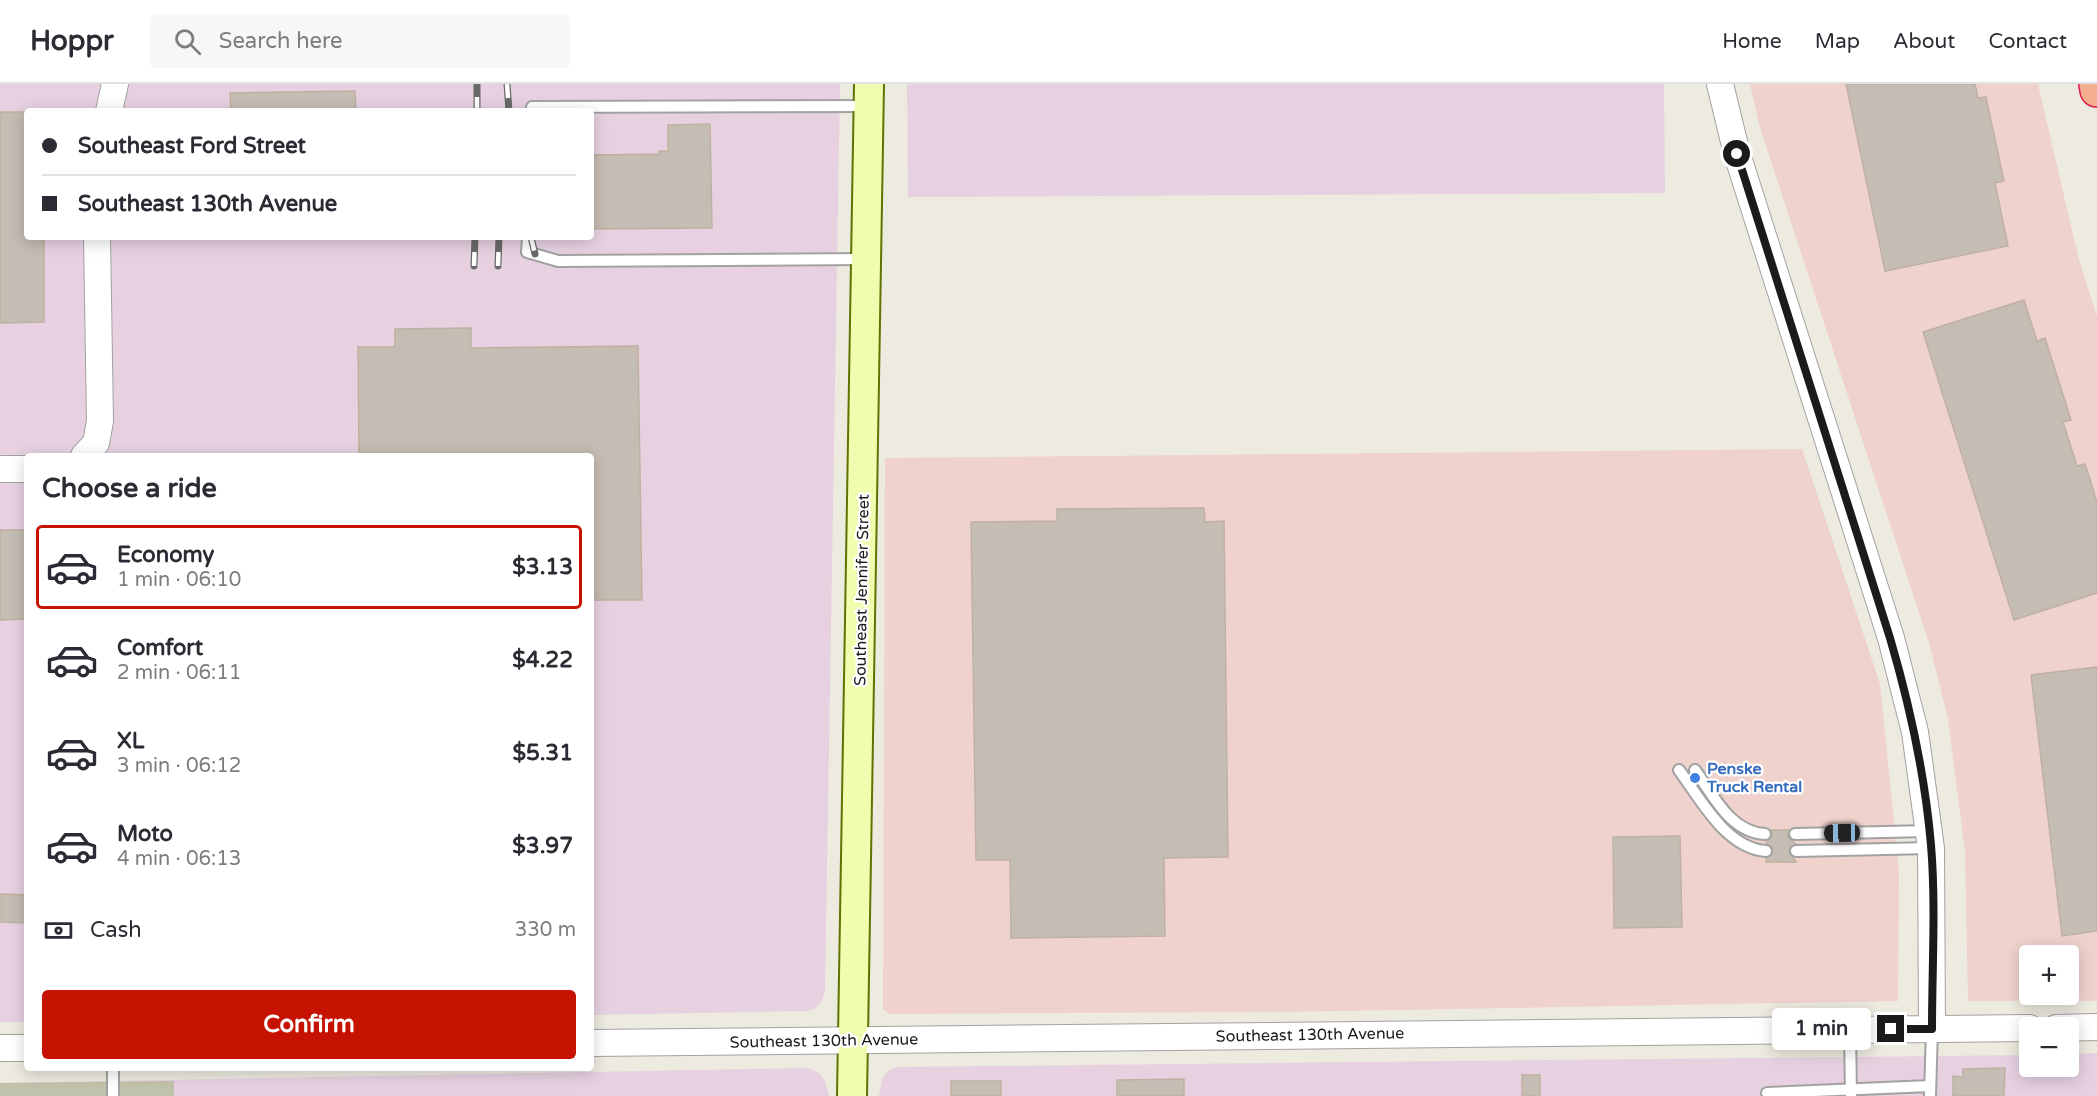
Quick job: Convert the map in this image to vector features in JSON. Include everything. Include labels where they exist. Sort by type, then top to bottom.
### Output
[{"type":"highway","points":[[2096,84],[2097,90]]},
{"type":"main road","name":"Southeast Jennifer Street","points":[[852,1096],[869,95]]},
{"type":"street","points":[[110,108],[115,84]]},
{"type":"street","points":[[1720,84],[1737,154],[1903,681],[1922,769],[1930,840],[1932,1029]]},
{"type":"street","points":[[87,453],[96,443],[100,421],[97,240]]},
{"type":"street","points":[[0,469],[24,469]]},
{"type":"street","points":[[2079,1027],[2097,1027]]},
{"type":"street","name":"Southeast 130th Avenue","points":[[594,1043],[2019,1028]]},
{"type":"street","points":[[0,1048],[24,1048]]},
{"type":"lane","points":[[532,108],[869,95]]},
{"type":"lane","points":[[528,240],[527,252],[558,261],[866,259]]},
{"type":"lane","points":[[1679,770],[1718,822],[1741,844],[1754,850],[1766,851]]},
{"type":"lane","points":[[1695,770],[1729,816],[1741,828],[1753,833],[1765,834]]},
{"type":"lane","points":[[1795,834],[1930,840]]},
{"type":"lane","points":[[1796,850],[1930,840]]},
{"type":"lane","points":[[1767,1093],[1930,1091],[1932,1029]]},
{"type":"lane","points":[[1850,1030],[1851,1093]]},
{"type":"lane","points":[[113,1071],[113,1096]]},
{"type":"shaded area","points":[[0,84],[840,84],[825,990],[822,1001],[816,1008],[808,1011],[594,1015],[594,453],[24,453],[24,1022],[0,1022]]},
{"type":"shaded area","points":[[907,84],[1664,84],[1665,193],[908,197]]},
{"type":"shaded area","points":[[1750,84],[2038,84],[2078,256],[2097,317],[2097,1001],[2079,1001],[2079,945],[2019,945],[2019,1001],[1968,1001],[1965,852],[1948,719],[1929,643],[1760,128]]},
{"type":"shaded area","points":[[1802,449],[1880,684],[1899,872],[1898,1001],[1282,1012],[890,1014],[883,1009],[885,458]]},
{"type":"shaded area","points":[[2097,1053],[2097,1096],[879,1096],[882,1079],[888,1071],[896,1067],[2019,1055],[2019,1077],[2079,1077],[2079,1054]]},
{"type":"shaded area","points":[[808,1068],[818,1072],[825,1081],[829,1096],[0,1096],[0,1083]]},
{"type":"shaded area","points":[[174,1081],[174,1096],[0,1096],[0,1083]]},
{"type":"building","points":[[1846,84],[1975,84],[1978,98],[1986,97],[2004,181],[1995,183],[2008,246],[1885,271]]},
{"type":"building","points":[[355,91],[356,108],[231,108],[230,93]]},
{"type":"building","points":[[0,112],[24,112],[24,240],[44,240],[44,322],[0,323]]},
{"type":"building","points":[[710,124],[712,228],[594,229],[594,155],[659,154],[659,151],[668,151],[668,125]]},
{"type":"building","points":[[2024,300],[2037,341],[2045,338],[2071,420],[2063,422],[2077,466],[2085,464],[2097,502],[2097,593],[2014,620],[1923,332]]},
{"type":"building","points":[[471,328],[471,348],[638,346],[642,600],[594,600],[594,453],[359,453],[358,347],[395,347],[395,329]]},
{"type":"building","points":[[1204,508],[1205,522],[1224,521],[1228,857],[1164,858],[1165,936],[1011,938],[1010,860],[976,860],[971,522],[1057,521],[1057,509]]},
{"type":"building","points":[[0,530],[24,530],[24,619],[0,620]]},
{"type":"building","points":[[2097,667],[2097,931],[2062,936],[2031,675]]},
{"type":"building","points":[[1771,830],[1789,830],[1788,837],[1796,844],[1790,847],[1789,852],[1796,862],[1766,862],[1766,858],[1773,852],[1771,846],[1766,843],[1772,836]]},
{"type":"building","points":[[1680,836],[1682,927],[1614,928],[1613,837]]},
{"type":"building","points":[[1,894],[24,895],[24,923],[1,922]]},
{"type":"building","points":[[2005,1068],[2004,1096],[1953,1096],[1953,1076],[1963,1077],[1963,1069]]},
{"type":"building","points":[[1522,1075],[1540,1075],[1540,1096],[1522,1096]]},
{"type":"building","points":[[1184,1079],[1184,1096],[1117,1096],[1117,1080]]},
{"type":"building","points":[[951,1081],[1001,1081],[1001,1096],[951,1096]]},
{"type":"railway","points":[[477,84],[477,108]]},
{"type":"railway","points":[[507,84],[509,108]]},
{"type":"railway","points":[[474,266],[475,240]]},
{"type":"railway","points":[[498,266],[499,240]]},
{"type":"railway","points":[[532,240],[535,254]]},
{"type":"place","name":"Penske Truck Rental","points":[[1695,778]]},
{"type":"route","points":[[1737,154],[1903,681],[1922,769],[1931,848],[1932,1029],[1891,1029]]}]
